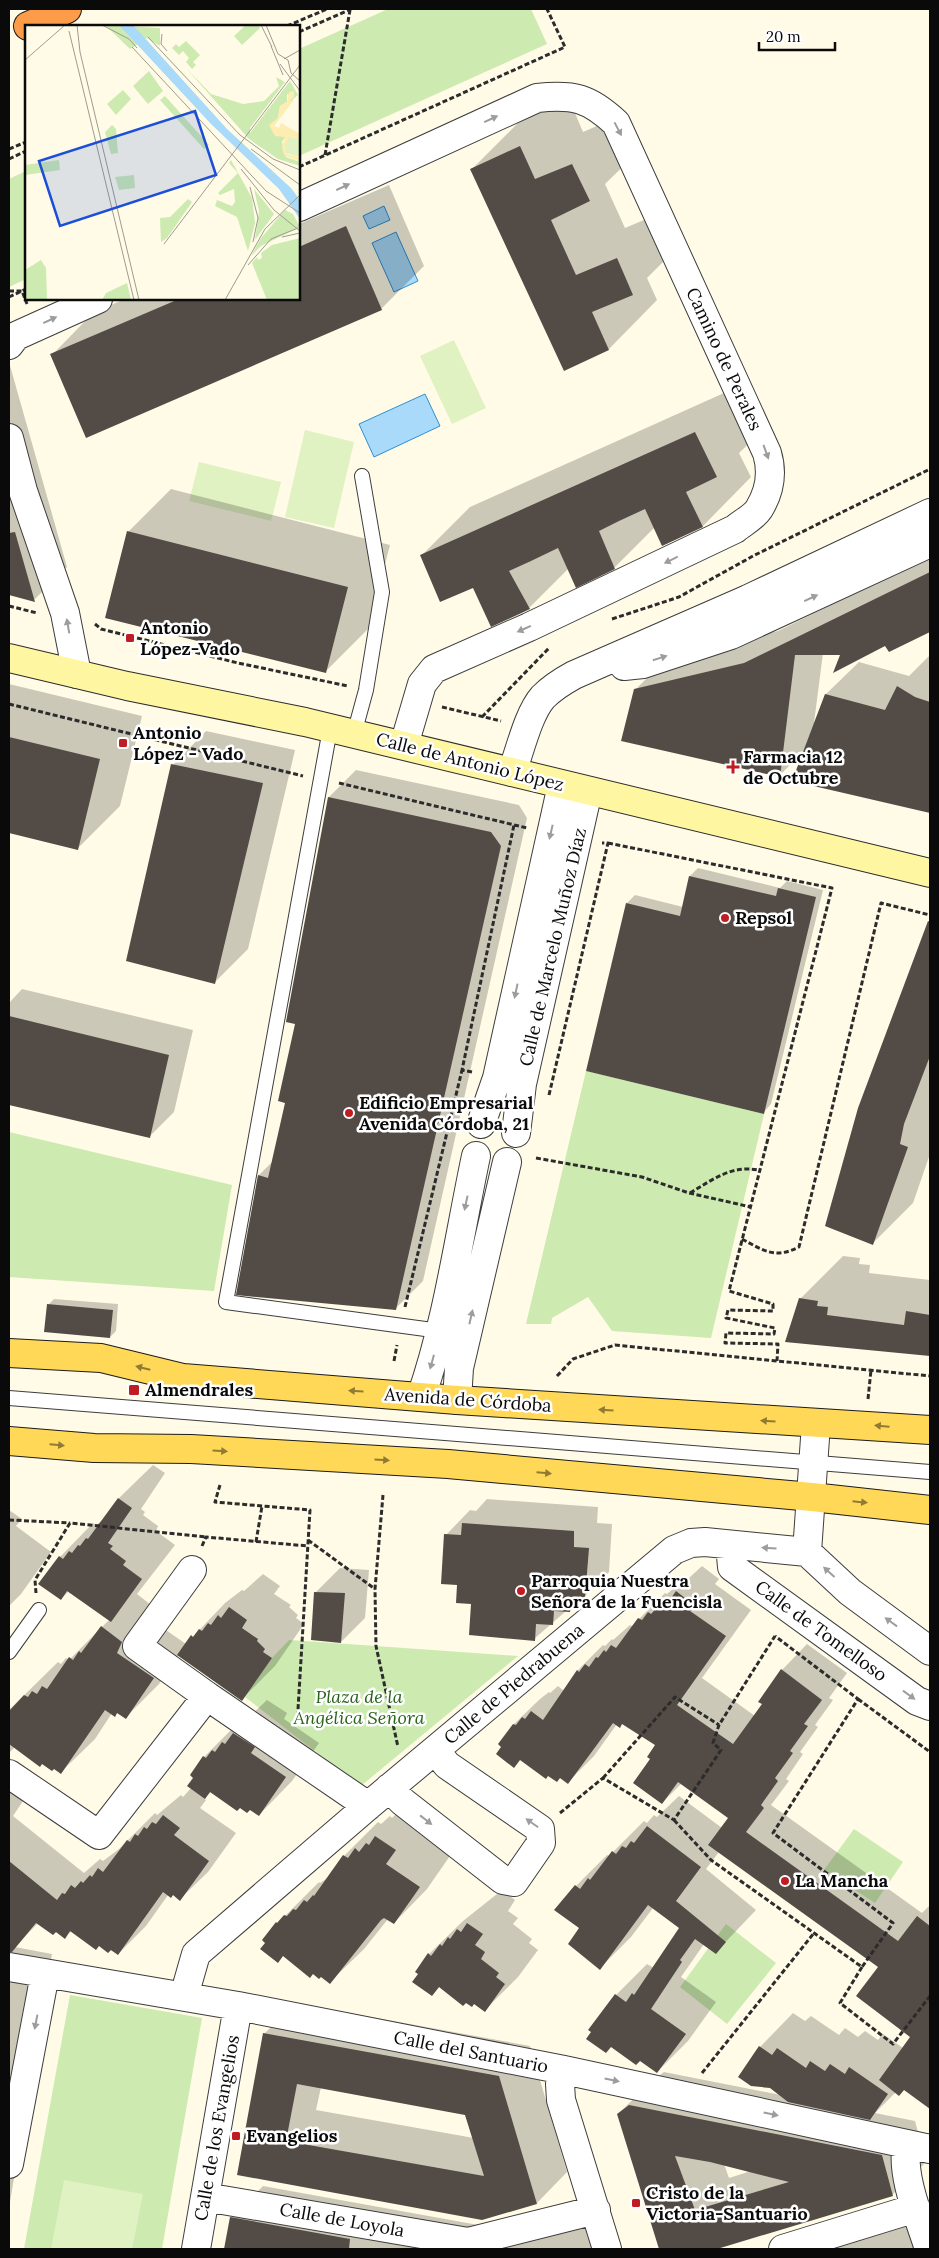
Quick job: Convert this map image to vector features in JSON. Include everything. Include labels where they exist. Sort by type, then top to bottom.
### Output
[{"type":"highway","points":[[31,25],[67,9]]},
{"type":"highway","points":[[9,35],[25,28]]},
{"type":"main road","name":"Avenida de Córdoba","points":[[9,1353],[102,1358],[183,1378],[457,1400],[930,1430]]},
{"type":"main road","points":[[9,1441],[94,1448],[191,1449],[448,1464],[812,1496],[930,1510]]},
{"type":"street","name":"Camino de Perales","points":[[300,207],[537,98],[560,96],[582,98],[600,109],[616,124],[768,452],[772,468],[769,486],[758,510],[734,529],[529,627],[434,669],[422,684],[404,746]]},
{"type":"street","points":[[9,345],[16,336],[96,300]]},
{"type":"street","points":[[9,438],[23,490],[66,613],[77,674]]},
{"type":"street","points":[[512,772],[527,728],[542,699],[557,684],[748,599],[930,513]]},
{"type":"street","points":[[595,666],[614,667],[643,664],[731,635],[930,543]]},
{"type":"street","name":"Calle de Antonio López","points":[[9,658],[342,731],[930,873]]},
{"type":"street","name":"Calle de Marcelo Muñoz Díaz","points":[[421,1397],[432,1366],[440,1331],[476,1156],[472,1142],[473,1136],[481,1124],[497,1078],[562,785]]},
{"type":"street","name":"Calle de Marcelo Muñoz Díaz","points":[[457,1400],[459,1368],[507,1162],[516,1152],[516,1133],[522,1084],[588,791]]},
{"type":"street","points":[[481,1124],[500,1120],[516,1133]]},
{"type":"street","points":[[476,1156],[487,1164],[501,1165],[507,1162]]},
{"type":"street","points":[[816,1424],[815,1463],[807,1552],[850,1592],[930,1650]]},
{"type":"street","name":"Calle de Piedrabuena","points":[[184,1996],[196,1954],[389,1788],[674,1550],[691,1543],[705,1542],[807,1552]]},
{"type":"street","name":"Calle de Tomelloso","points":[[730,1545],[732,1567],[917,1701],[930,1706]]},
{"type":"street","points":[[192,1570],[136,1646],[368,1806]]},
{"type":"street","points":[[9,1774],[99,1836],[207,1696]]},
{"type":"street","name":"Calle de Piedrabuena","points":[[435,1750],[447,1765],[540,1829]]},
{"type":"street","points":[[389,1788],[403,1802],[503,1880],[514,1882],[541,1843],[540,1829]]},
{"type":"street","name":"Calle del Santuario","points":[[9,1967],[238,2006],[564,2070],[919,2147]]},
{"type":"street","points":[[9,2156],[45,1974]]},
{"type":"street","name":"Calle de los Evangelios","points":[[196,2249],[238,2006]]},
{"type":"street","points":[[564,2070],[560,2084],[562,2100],[607,2249]]},
{"type":"street","points":[[919,2147],[904,2157],[916,2208],[929,2249]]},
{"type":"street","name":"Calle de Loyola","points":[[205,2197],[468,2242],[596,2210]]},
{"type":"street","points":[[782,2249],[916,2208]]},
{"type":"lane","points":[[362,476],[382,592],[366,690],[342,731],[321,778],[226,1302],[440,1331]]},
{"type":"lane","name":"Avenida de Córdoba","points":[[9,1398],[930,1472]]},
{"type":"lane","points":[[9,1652],[39,1610]]},
{"type":"path","points":[[289,25],[326,9]]},
{"type":"path","points":[[325,156],[351,9]]},
{"type":"path","points":[[300,32],[351,9]]},
{"type":"path","points":[[300,167],[566,47],[547,9]]},
{"type":"path","points":[[9,149],[25,142]]},
{"type":"path","points":[[9,159],[25,151]]},
{"type":"path","points":[[9,291],[24,290]]},
{"type":"path","points":[[9,297],[24,290]]},
{"type":"path","points":[[607,621],[679,597],[753,556],[930,469]]},
{"type":"path","points":[[9,606],[44,615],[82,613],[102,629],[238,663],[366,690]]},
{"type":"path","points":[[482,717],[555,643]]},
{"type":"path","points":[[9,704],[297,775],[321,778],[550,834]]},
{"type":"path","points":[[440,706],[507,723]]},
{"type":"path","points":[[577,839],[608,843],[832,888],[758,1170],[751,1207],[729,1291],[774,1304],[772,1311],[728,1310],[726,1318],[775,1328],[774,1334],[726,1333],[725,1343],[778,1344],[777,1361]]},
{"type":"path","points":[[548,1100],[608,843]]},
{"type":"path","points":[[742,1239],[769,1253],[786,1253],[799,1247],[881,903],[930,915]]},
{"type":"path","points":[[394,1362],[462,1070]]},
{"type":"path","points":[[533,1168],[538,1148]]},
{"type":"path","points":[[536,1158],[642,1177],[689,1194],[751,1207]]},
{"type":"path","points":[[689,1194],[724,1172],[747,1168],[758,1170]]},
{"type":"path","points":[[557,1376],[573,1358],[615,1345],[930,1376]]},
{"type":"path","points":[[868,1403],[871,1370]]},
{"type":"path","points":[[220,1485],[216,1502],[310,1510],[296,1756]]},
{"type":"path","points":[[383,1495],[375,1590],[376,1646],[399,1749]]},
{"type":"path","points":[[256,1542],[262,1506]]},
{"type":"path","points":[[9,1520],[70,1523],[308,1546]]},
{"type":"path","points":[[39,1610],[35,1580],[70,1523]]},
{"type":"path","points":[[192,1570],[206,1537]]},
{"type":"path","points":[[308,1540],[375,1590]]},
{"type":"path","points":[[674,1820],[721,1750],[713,1743],[719,1725],[792,1609]]},
{"type":"path","points":[[775,1636],[930,1752]]},
{"type":"path","points":[[540,1829],[602,1778],[675,1697],[719,1725]]},
{"type":"path","points":[[858,1699],[773,1834],[893,1923],[862,1967],[840,2003],[893,2044],[930,1996]]},
{"type":"path","points":[[602,1778],[674,1820],[711,1860],[862,1967]]},
{"type":"path","points":[[719,2052],[814,1933]]},
{"type":"green space","points":[[388,9],[531,9],[547,44],[300,156],[300,49]]},
{"type":"green space","points":[[25,171],[25,279],[9,287],[9,179]]},
{"type":"green space","points":[[454,340],[486,408],[452,424],[420,356]]},
{"type":"green space","points":[[305,430],[354,442],[334,528],[285,517]]},
{"type":"green space","points":[[199,462],[281,482],[271,521],[189,501]]},
{"type":"green space","points":[[586,1071],[764,1114],[711,1338],[612,1331],[588,1297],[552,1318],[551,1324],[526,1324]]},
{"type":"green space","points":[[9,1132],[232,1185],[214,1291],[9,1277]]},
{"type":"green space","name":"Plaza de la Angélica Señora","points":[[289,1640],[518,1656],[362,1785],[356,1783],[245,1697],[272,1658]]},
{"type":"green space","points":[[854,1829],[903,1862],[875,1903],[824,1870]]},
{"type":"green space","points":[[726,1924],[776,1963],[727,2024],[680,1987]]},
{"type":"green space","points":[[70,1995],[202,2018],[162,2249],[24,2249]]},
{"type":"green space","points":[[64,2180],[143,2194],[132,2249],[51,2249]]},
{"type":"water","points":[[384,206],[390,220],[369,229],[363,216]]},
{"type":"water","points":[[396,232],[418,281],[394,292],[372,243]]},
{"type":"water","points":[[425,394],[440,426],[374,457],[359,424]]},
{"type":"building","points":[[520,146],[535,179],[572,164],[590,201],[551,220],[576,275],[617,258],[633,295],[592,312],[609,350],[564,371],[470,169]]},
{"type":"building","points":[[346,226],[382,310],[86,438],[50,354],[177,300],[300,300],[300,247]]},
{"type":"building","points":[[695,432],[717,477],[686,492],[703,527],[662,546],[645,509],[619,521],[599,531],[615,569],[576,588],[558,548],[509,571],[530,609],[491,627],[473,588],[440,602],[420,555]]},
{"type":"building","points":[[127,531],[348,587],[326,673],[105,618]]},
{"type":"building","points":[[15,532],[35,602],[9,595],[9,533]]},
{"type":"building","points":[[930,572],[930,632],[889,652],[885,646],[833,673],[840,655],[795,655],[780,777],[621,741],[634,689],[744,663]]},
{"type":"building","points":[[897,686],[915,697],[930,702],[930,813],[792,781],[825,694],[885,710]]},
{"type":"building","points":[[9,737],[100,759],[78,850],[9,833]]},
{"type":"building","points":[[171,764],[263,783],[215,984],[126,961]]},
{"type":"building","points":[[328,797],[491,832],[501,846],[396,1310],[236,1295],[258,1175],[268,1178],[285,1103],[278,1101],[295,1024],[286,1022]]},
{"type":"building","points":[[689,876],[776,896],[778,888],[816,897],[764,1114],[586,1071],[626,903],[680,916]]},
{"type":"building","points":[[928,921],[930,922],[930,1056],[904,1124],[900,1144],[908,1147],[873,1245],[825,1226],[858,1108]]},
{"type":"building","points":[[9,1016],[169,1055],[150,1138],[9,1105]]},
{"type":"building","points":[[799,1298],[818,1301],[817,1306],[828,1307],[827,1315],[904,1325],[906,1311],[930,1315],[930,1356],[785,1342]]},
{"type":"building","points":[[47,1304],[113,1310],[110,1338],[44,1332]]},
{"type":"building","points":[[118,1498],[132,1508],[108,1543],[113,1546],[110,1549],[126,1561],[123,1565],[142,1579],[111,1622],[67,1591],[61,1600],[38,1584],[59,1556],[63,1559],[69,1551],[72,1553],[86,1538],[88,1539]]},
{"type":"building","name":"Parroquia Nuestra Señora de la Fuencisla","points":[[462,1523],[574,1531],[574,1547],[589,1548],[585,1598],[571,1597],[570,1612],[554,1611],[553,1625],[536,1624],[535,1641],[469,1635],[471,1604],[456,1603],[457,1585],[441,1584],[444,1534],[461,1535]]},
{"type":"building","points":[[676,1591],[694,1605],[690,1611],[726,1636],[677,1705],[733,1744],[762,1704],[758,1702],[781,1669],[822,1700],[804,1724],[808,1726],[790,1751],[793,1753],[775,1778],[778,1781],[761,1805],[764,1808],[746,1832],[898,1941],[917,1916],[930,1926],[930,2109],[904,2090],[899,2096],[879,2080],[910,2037],[856,1996],[878,1967],[708,1845],[728,1818],[678,1782],[662,1804],[633,1783],[650,1759],[647,1757],[655,1745],[622,1724],[620,1728],[613,1723],[568,1784],[560,1778],[557,1782],[548,1776],[546,1779],[520,1760],[514,1768],[496,1754],[501,1747],[498,1744],[513,1724],[516,1725],[522,1717],[525,1719],[531,1711],[543,1720],[577,1670],[579,1672],[585,1664],[589,1667],[596,1657],[598,1658],[604,1650],[606,1652],[611,1645],[616,1648],[638,1618],[642,1620],[648,1612],[651,1614],[666,1598],[669,1601]]},
{"type":"building","points":[[314,1592],[345,1593],[341,1643],[311,1640]]},
{"type":"building","points":[[229,1607],[247,1620],[242,1628],[258,1639],[257,1641],[265,1649],[263,1652],[272,1658],[242,1701],[177,1655],[191,1635],[193,1637],[199,1629],[202,1631],[208,1623],[211,1625],[218,1615],[221,1618]]},
{"type":"building","points":[[101,1626],[122,1642],[117,1653],[154,1678],[126,1719],[117,1713],[115,1717],[105,1710],[61,1774],[54,1769],[52,1771],[42,1764],[40,1767],[9,1744],[9,1711],[24,1695],[28,1697],[32,1691],[37,1694],[42,1686],[47,1689],[69,1657],[73,1660],[79,1651],[81,1653]]},
{"type":"building","points":[[233,1733],[255,1747],[251,1753],[286,1777],[259,1816],[250,1810],[247,1813],[240,1808],[237,1811],[210,1792],[205,1799],[187,1786],[193,1778],[190,1775],[203,1756],[206,1758],[212,1750],[215,1752],[222,1742],[225,1744]]},
{"type":"building","points":[[163,1815],[180,1828],[174,1835],[209,1861],[180,1901],[173,1895],[171,1898],[163,1892],[118,1955],[111,1950],[108,1953],[99,1946],[96,1950],[70,1931],[65,1939],[56,1932],[53,1935],[36,1923],[12,1952],[9,1952],[9,1861],[57,1900],[62,1893],[65,1894],[71,1885],[75,1888],[90,1875],[92,1877],[98,1868],[103,1872],[127,1840],[130,1842],[135,1834],[138,1836],[144,1827],[147,1829],[152,1822],[156,1824]]},
{"type":"building","points":[[647,1826],[701,1867],[676,1901],[726,1942],[716,1954],[695,1939],[680,1960],[682,1962],[651,2009],[686,2034],[657,2073],[640,2061],[636,2065],[611,2047],[606,2053],[586,2039],[591,2032],[588,2030],[615,1994],[626,2002],[632,1993],[634,1995],[679,1928],[648,1905],[600,1970],[568,1944],[579,1928],[554,1910],[575,1885],[580,1889],[588,1878],[590,1880],[612,1851],[616,1854],[622,1846],[626,1848],[631,1841],[634,1843]]},
{"type":"building","points":[[375,1836],[396,1850],[386,1864],[420,1887],[394,1924],[384,1918],[381,1920],[330,1984],[313,1974],[310,1978],[283,1956],[278,1963],[260,1949],[265,1943],[262,1940],[276,1922],[284,1915],[287,1916],[293,1909],[296,1910],[304,1900],[307,1902],[314,1896],[343,1855],[348,1858],[355,1848],[359,1852],[366,1843],[369,1845]]},
{"type":"building","points":[[467,1923],[483,1934],[475,1945],[485,1952],[481,1959],[499,1973],[496,1977],[505,1984],[485,2012],[474,2004],[472,2007],[466,2003],[463,2006],[439,1987],[432,1996],[412,1982],[418,1974],[415,1972],[428,1953],[431,1956],[440,1944],[442,1946],[448,1937],[450,1939],[457,1929],[461,1932]]},
{"type":"building","points":[[263,2033],[499,2076],[537,2204],[482,2220],[237,2175]],"holes":[[[297,2084],[465,2115],[484,2176],[286,2141]]]},
{"type":"building","points":[[759,2046],[772,2055],[777,2048],[806,2068],[810,2061],[825,2071],[830,2064],[845,2074],[849,2067],[888,2094],[870,2120],[788,2102],[770,2088],[751,2086],[738,2077]]},
{"type":"building","points":[[629,2105],[882,2155],[893,2196],[717,2249],[659,2249],[617,2114]],"holes":[[[675,2156],[710,2162],[789,2182],[695,2210]]]},
{"type":"building","points":[[230,2217],[350,2239],[349,2249],[224,2249]]},
{"type":"place","name":"Antonio López-Vado","points":[[130,638]]},
{"type":"place","name":"Antonio López - Vado","points":[[123,743]]},
{"type":"place","name":"Farmacia 12 de Octubre","points":[[733,767]]},
{"type":"place","name":"Repsol","points":[[725,918]]},
{"type":"place","name":"Edificio Empresarial Avenida Córdoba, 21","points":[[349,1113]]},
{"type":"place","name":"Almendrales","points":[[134,1390]]},
{"type":"place","name":"Parroquia Nuestra Señora de la Fuencisla","points":[[521,1591]]},
{"type":"place","name":"La Mancha","points":[[785,1881]]},
{"type":"place","name":"Evangelios","points":[[236,2136]]},
{"type":"place","name":"Cristo de la Victoria-Santuario","points":[[636,2203]]}]
